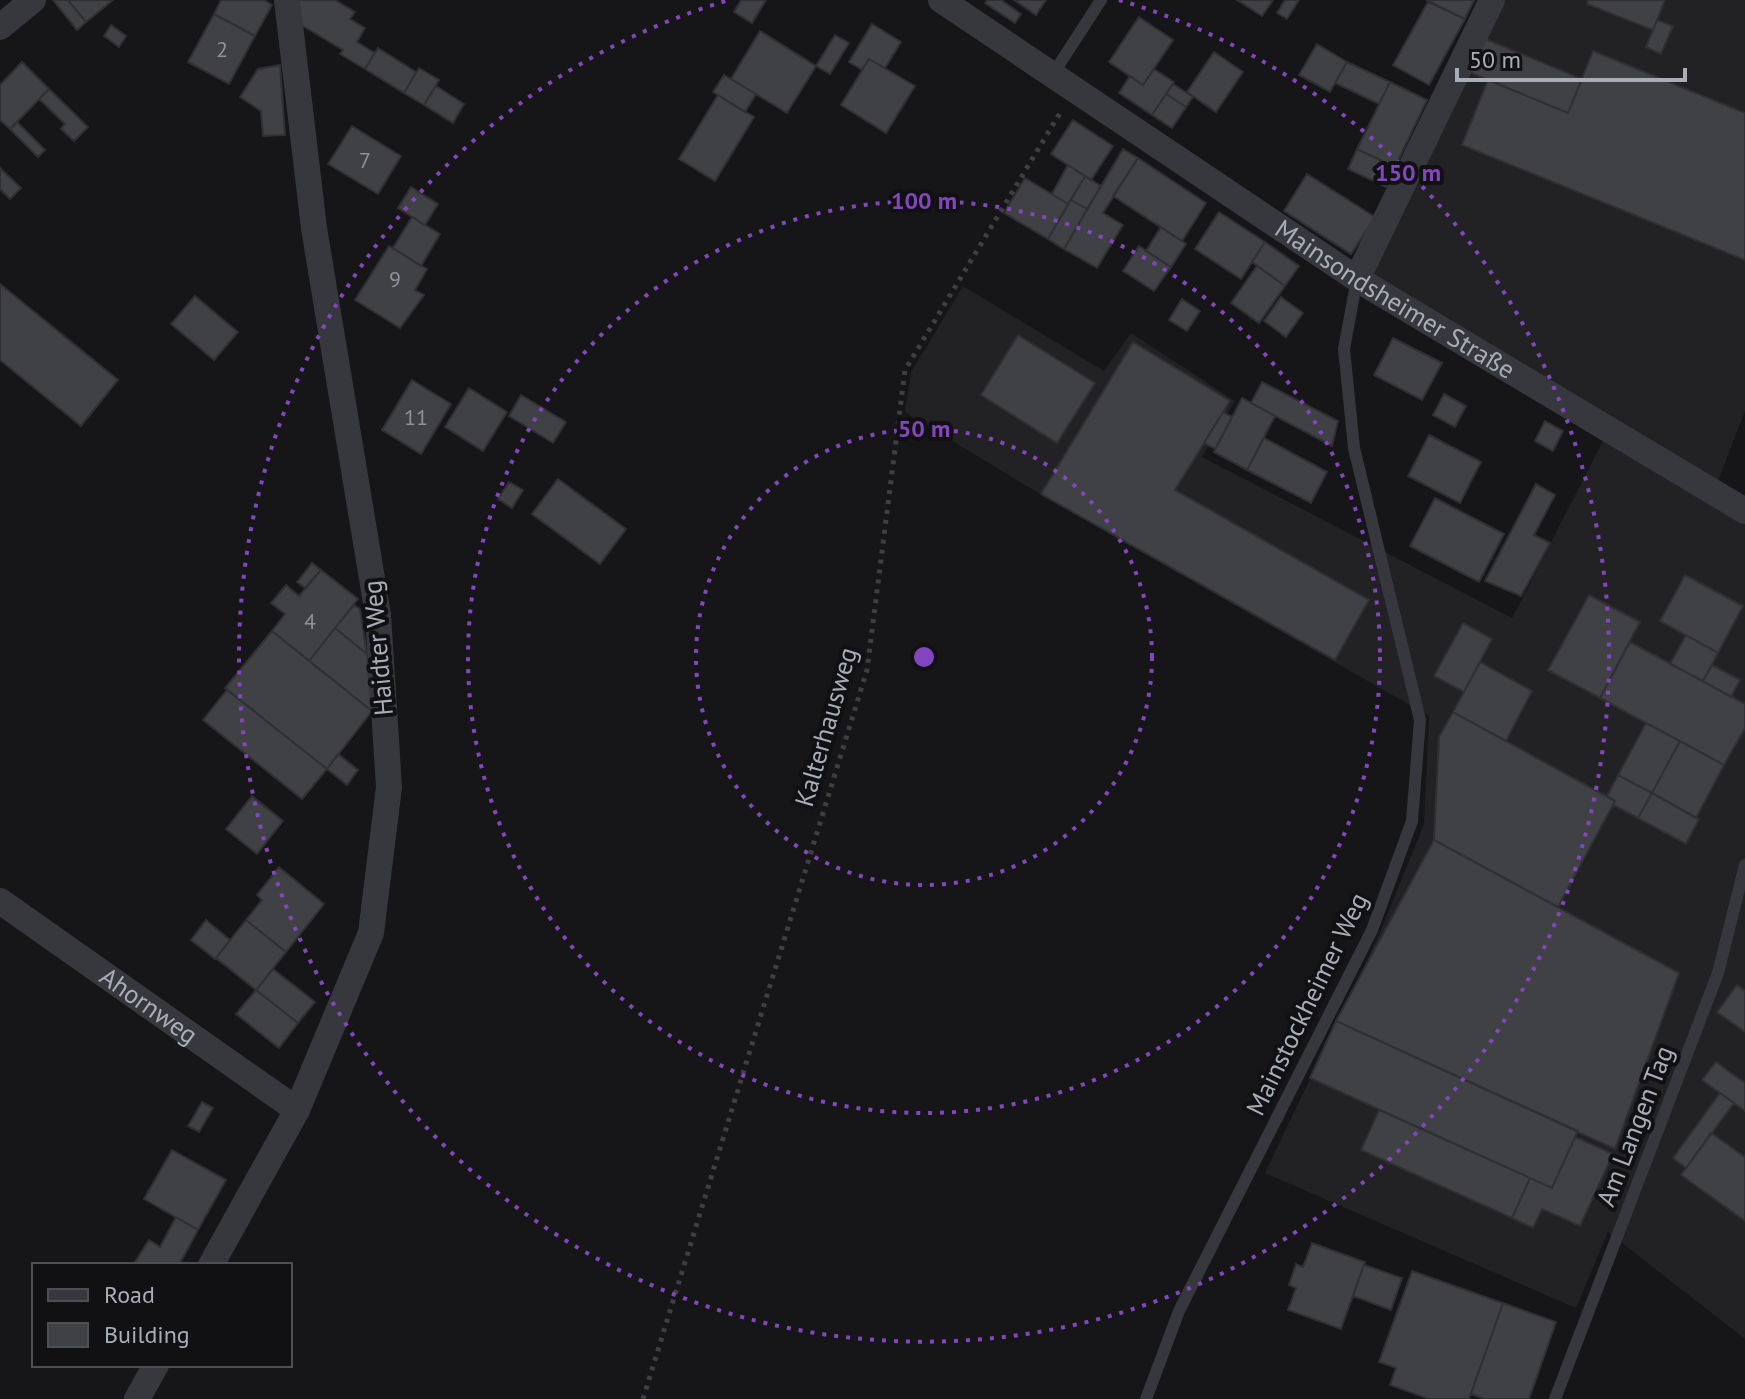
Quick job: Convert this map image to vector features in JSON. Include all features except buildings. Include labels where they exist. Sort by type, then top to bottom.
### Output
[{"type":"street","points":[[0,27],[33,0]]},
{"type":"street","name":"Haidter Weg","points":[[212,1263],[297,1110],[371,933],[389,787],[378,615],[314,228],[287,0]]},
{"type":"street","name":"Mainsondsheimer Straße","points":[[941,0],[1357,279],[1745,511]]},
{"type":"street","points":[[1357,279],[1492,0]]},
{"type":"street","name":"Ahornweg","points":[[0,901],[297,1110]]},
{"type":"street","points":[[137,1399],[155,1367]]},
{"type":"lane","points":[[1053,74],[1101,0]]},
{"type":"lane","name":"Mainstockheimer Weg","points":[[1146,1399],[1179,1311],[1372,930],[1412,821],[1420,720],[1354,448],[1344,349],[1357,279]]},
{"type":"lane","name":"Am Langen Tag","points":[[1555,1399],[1718,973],[1745,865]]},
{"type":"path","name":"Kalterhausweg","points":[[643,1399],[867,670],[905,370],[1075,88]]},
{"type":"shaded area","points":[[1484,0],[1745,0],[1745,411],[1710,502],[1745,525],[1745,1339],[1608,1232],[1576,1308],[1265,1173],[1379,935],[1424,824],[1429,716],[1040,494],[905,412],[911,372],[963,286],[1104,371],[1131,333],[1235,401],[1202,457],[1512,618],[1603,441],[1345,285]]}]
